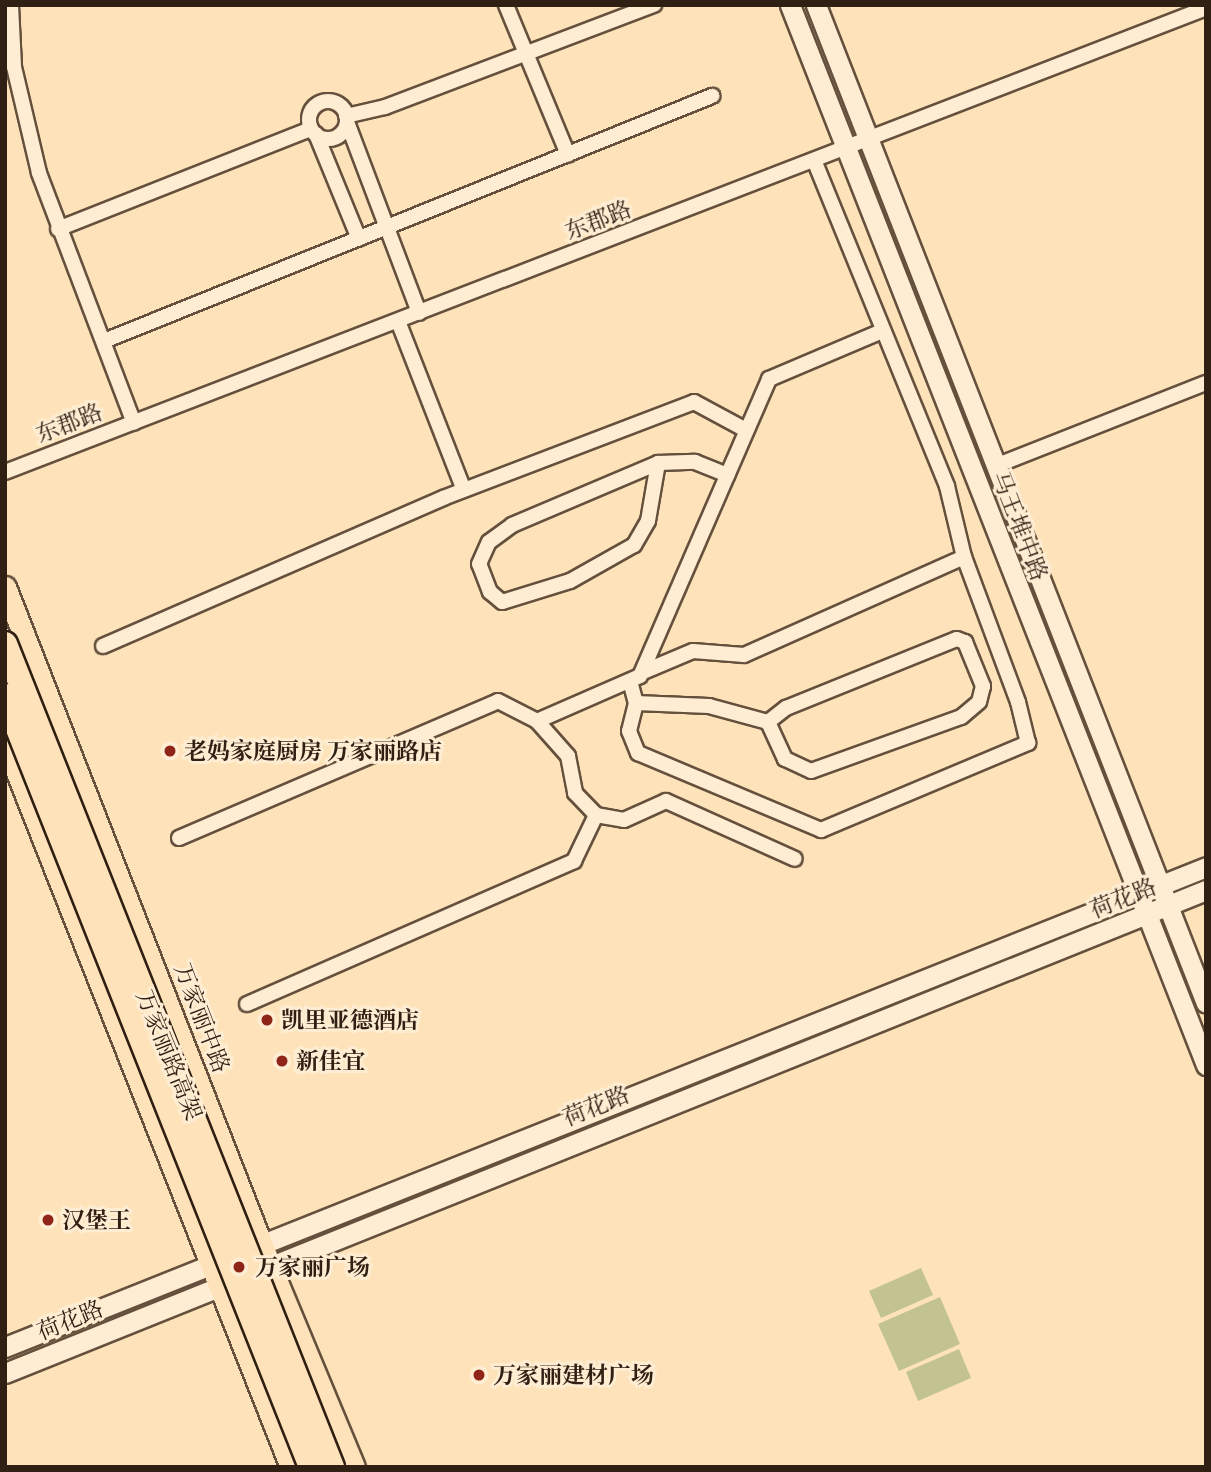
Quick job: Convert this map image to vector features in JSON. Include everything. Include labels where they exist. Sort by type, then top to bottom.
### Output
[{"type":"highway","name":"万家丽路高架","points":[[5,644],[332,1467]]},
{"type":"highway","name":"万家丽路高架","points":[[5,696],[311,1467]]},
{"type":"main road","name":"马王堆中路","points":[[790,5],[1206,1065]]},
{"type":"main road","name":"马王堆中路","points":[[816,5],[1206,1003]]},
{"type":"main road","name":"万家丽中路","points":[[5,587],[266,1256],[354,1467]]},
{"type":"main road","points":[[5,742],[291,1467]]},
{"type":"main road","name":"荷花路","points":[[266,1256],[1206,867]]},
{"type":"main road","name":"荷花路","points":[[5,1373],[216,1276],[1206,890]]},
{"type":"main road","name":"荷花路","points":[[5,1347],[216,1276]]},
{"type":"street","points":[[11,5],[19,93],[58,229],[134,423]]},
{"type":"street","points":[[506,5],[568,155]]},
{"type":"street","points":[[58,229],[314,132],[334,137],[346,119],[385,107],[654,5]]},
{"type":"street","name":"东郡路","points":[[5,472],[815,162],[1206,8]]},
{"type":"street","points":[[104,341],[712,96]]},
{"type":"street","points":[[359,239],[309,117],[321,102],[334,102],[346,119],[419,313]]},
{"type":"street","points":[[630,681],[636,703],[629,731],[638,753],[821,830],[1022,749],[1028,743],[1028,734],[964,557],[947,486],[815,162]]},
{"type":"street","points":[[398,321],[464,490]]},
{"type":"street","points":[[643,671],[769,379],[882,331]]},
{"type":"street","points":[[995,466],[1206,383]]},
{"type":"street","points":[[103,646],[464,490],[694,402],[746,430]]},
{"type":"street","points":[[659,463],[648,521],[634,545],[559,584],[502,602],[490,592],[479,564],[489,542],[512,525],[659,463],[695,462],[728,475]]},
{"type":"street","points":[[537,721],[630,681],[643,671],[693,651],[744,655],[964,557]]},
{"type":"street","points":[[951,640],[965,642],[983,686],[979,702],[961,717],[811,771],[785,759],[768,722],[786,708],[951,640]]},
{"type":"street","points":[[179,838],[498,701],[537,721],[568,756],[575,793],[596,815],[625,820],[666,801],[795,859]]},
{"type":"street","points":[[636,703],[709,706],[768,722]]},
{"type":"street","points":[[247,1004],[574,862],[596,815]]},
{"type":"green space","points":[[921,1268],[933,1295],[881,1318],[869,1291]]},
{"type":"green space","points":[[940,1297],[960,1344],[899,1371],[878,1324]]},
{"type":"green space","points":[[959,1349],[971,1378],[918,1401],[906,1372]]},
{"type":"place","name":"老妈家庭厨房 万家丽路店","points":[[170,751]]},
{"type":"place","name":"凯里亚德酒店","points":[[267,1020]]},
{"type":"place","name":"新佳宜","points":[[282,1061]]},
{"type":"place","name":"汉堡王","points":[[48,1220]]},
{"type":"place","name":"万家丽广场","points":[[239,1267]]},
{"type":"place","name":"万家丽建材广场","points":[[479,1375]]}]
